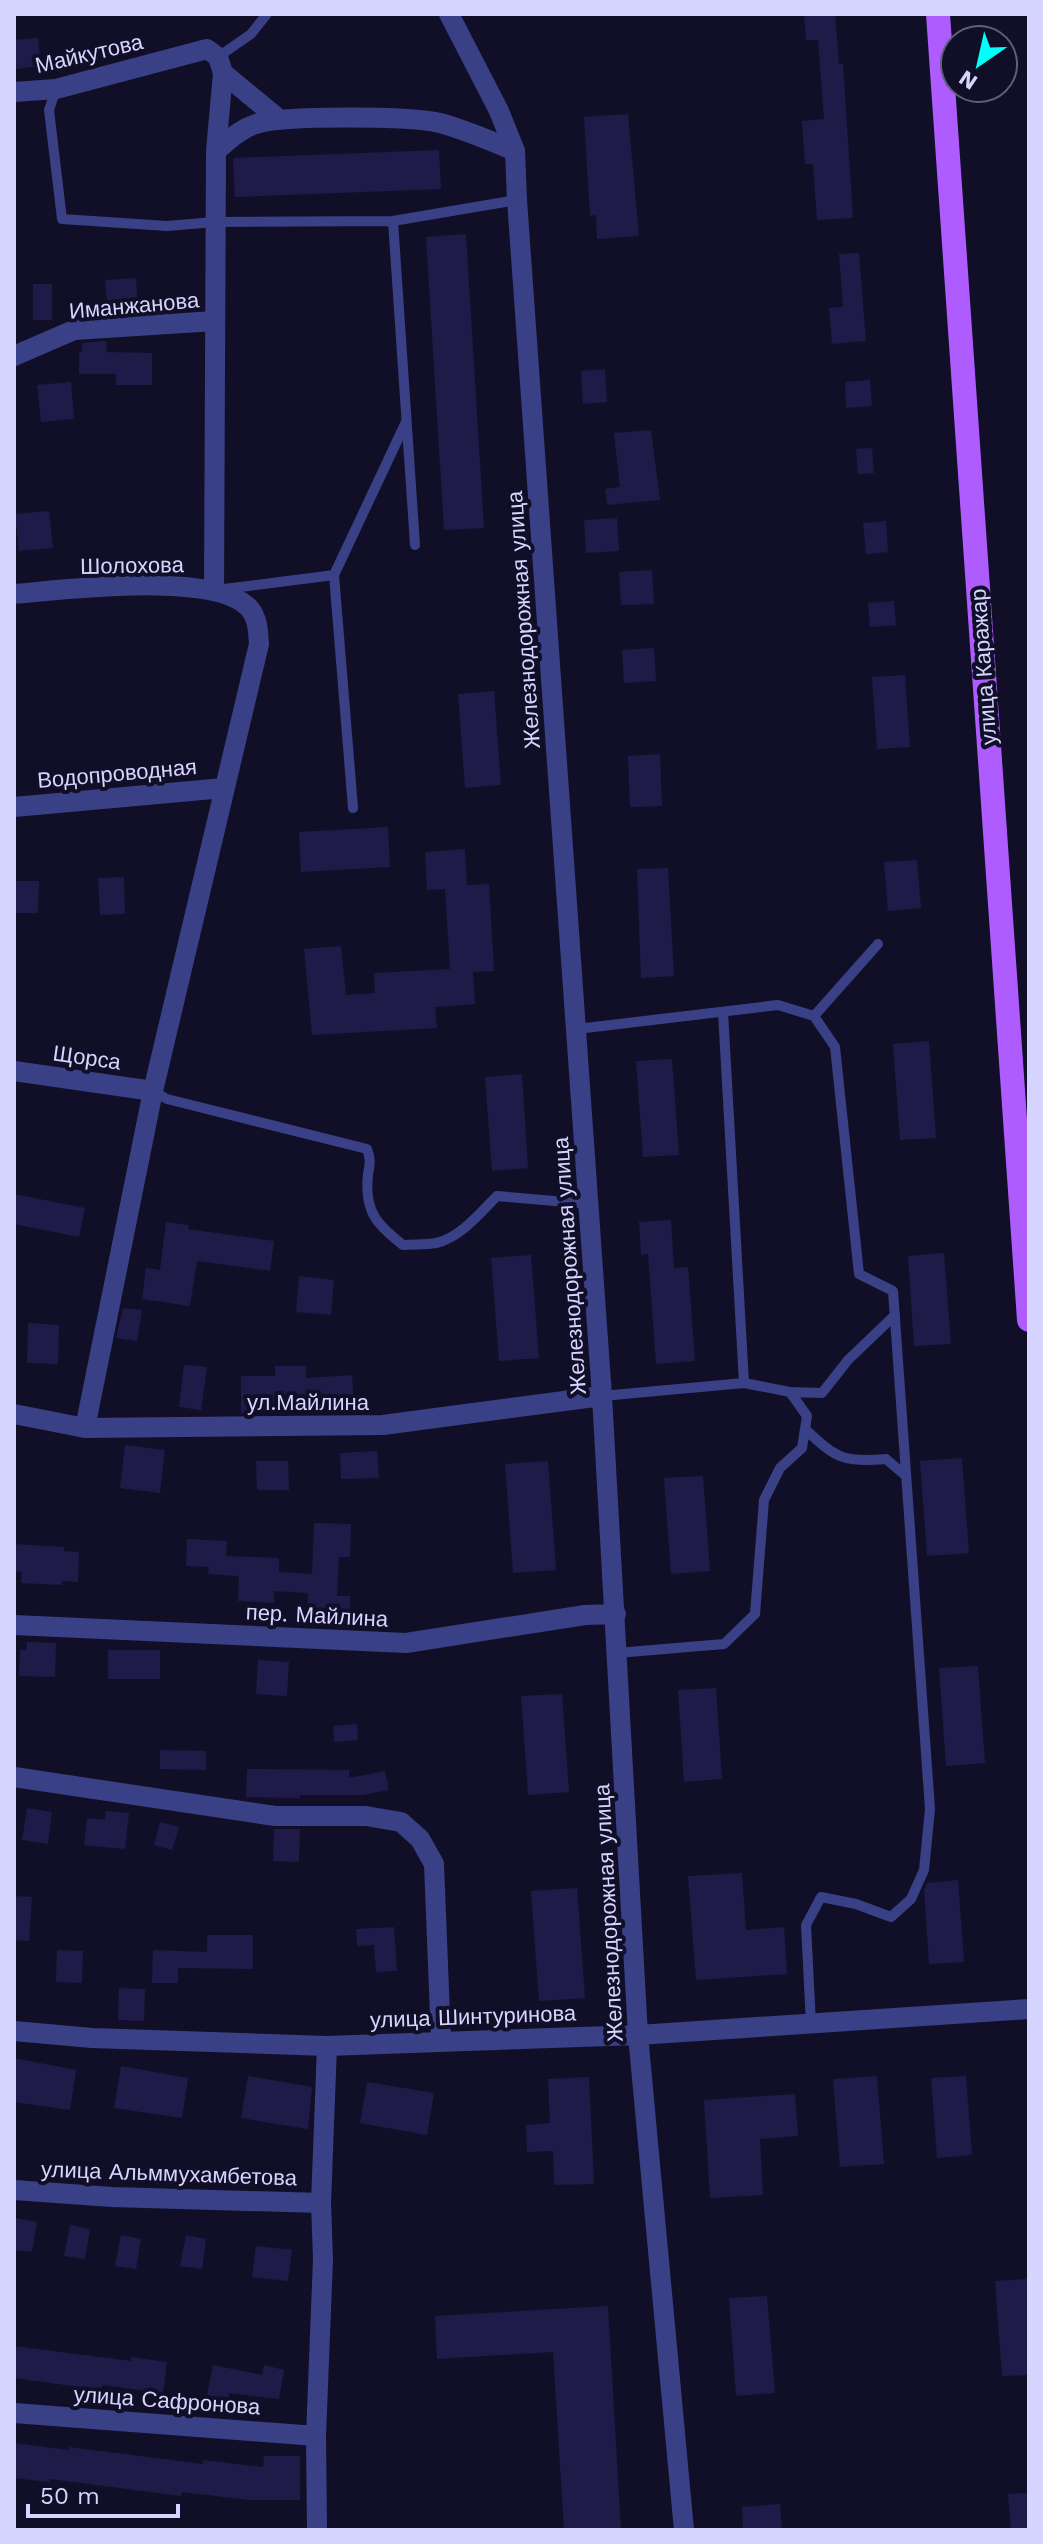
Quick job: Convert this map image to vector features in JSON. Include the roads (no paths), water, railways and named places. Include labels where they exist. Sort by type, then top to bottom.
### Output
[{"type":"main road","name":"улица Каражар","points":[[938,14],[1029,1320]]},
{"type":"street","name":"Железнодорожная улица","points":[[449,14],[499,111],[515,151],[602,1396],[638,2035],[684,2530]]},
{"type":"street","name":"Майкутова","points":[[14,92],[56,89],[207,49],[221,65]]},
{"type":"street","points":[[221,65],[280,120]]},
{"type":"street","points":[[214,590],[215,222],[221,65]]},
{"type":"street","points":[[216,151],[256,123],[382,119],[437,122],[515,151]]},
{"type":"street","name":"Иманжанова","points":[[14,356],[74,330],[215,321]]},
{"type":"street","name":"Шолохова","points":[[14,594],[167,584],[214,590],[248,606],[257,621],[259,644],[224,788]]},
{"type":"street","points":[[85,1428],[153,1091],[224,788]]},
{"type":"street","name":"Водопроводная","points":[[14,807],[224,788]]},
{"type":"street","name":"Щорса","points":[[14,1071],[153,1091]]},
{"type":"street","name":"ул.Майлина","points":[[14,1414],[85,1428],[383,1425],[602,1396]]},
{"type":"street","name":"пер. Майлина","points":[[14,1625],[406,1643],[585,1615],[616,1614]]},
{"type":"street","points":[[14,1777],[275,1816],[366,1816],[401,1822],[420,1839],[434,1864],[441,2040]]},
{"type":"street","name":"улица Шинтуринова","points":[[14,2031],[92,2038],[327,2046],[638,2035],[1029,2009]]},
{"type":"street","points":[[317,2530],[316,2436],[327,2046]]},
{"type":"street","name":"улица Альммухамбетова","points":[[14,2190],[112,2197],[321,2203]]},
{"type":"street","name":"улица Сафронова","points":[[14,2413],[316,2436]]},
{"type":"lane","points":[[221,65],[267,14]]},
{"type":"lane","points":[[56,89],[49,110],[62,219],[167,226],[215,222],[393,221],[517,200]]},
{"type":"lane","points":[[393,221],[415,545]]},
{"type":"lane","points":[[353,808],[334,575],[408,419]]},
{"type":"lane","points":[[214,590],[334,575]]},
{"type":"lane","points":[[814,1016],[878,944]]},
{"type":"lane","points":[[577,1029],[778,1005],[814,1016],[835,1047],[859,1274],[893,1291],[930,1809],[924,1870],[911,1899],[891,1917],[856,1904],[821,1897],[806,1925],[811,2024]]},
{"type":"lane","points":[[723,1012],[744,1383]]},
{"type":"lane","points":[[153,1091],[167,1099],[367,1149],[371,1160],[367,1202],[380,1228],[403,1245],[437,1243],[450,1237],[469,1224],[497,1196],[589,1204]]},
{"type":"lane","points":[[602,1396],[744,1383],[790,1392],[822,1393],[848,1360],[895,1315]]},
{"type":"lane","points":[[617,1653],[724,1644],[755,1614],[764,1500],[780,1468],[802,1448],[805,1429],[807,1416],[790,1392]]},
{"type":"lane","points":[[805,1429],[831,1453],[854,1461],[886,1459],[906,1476]]}]
